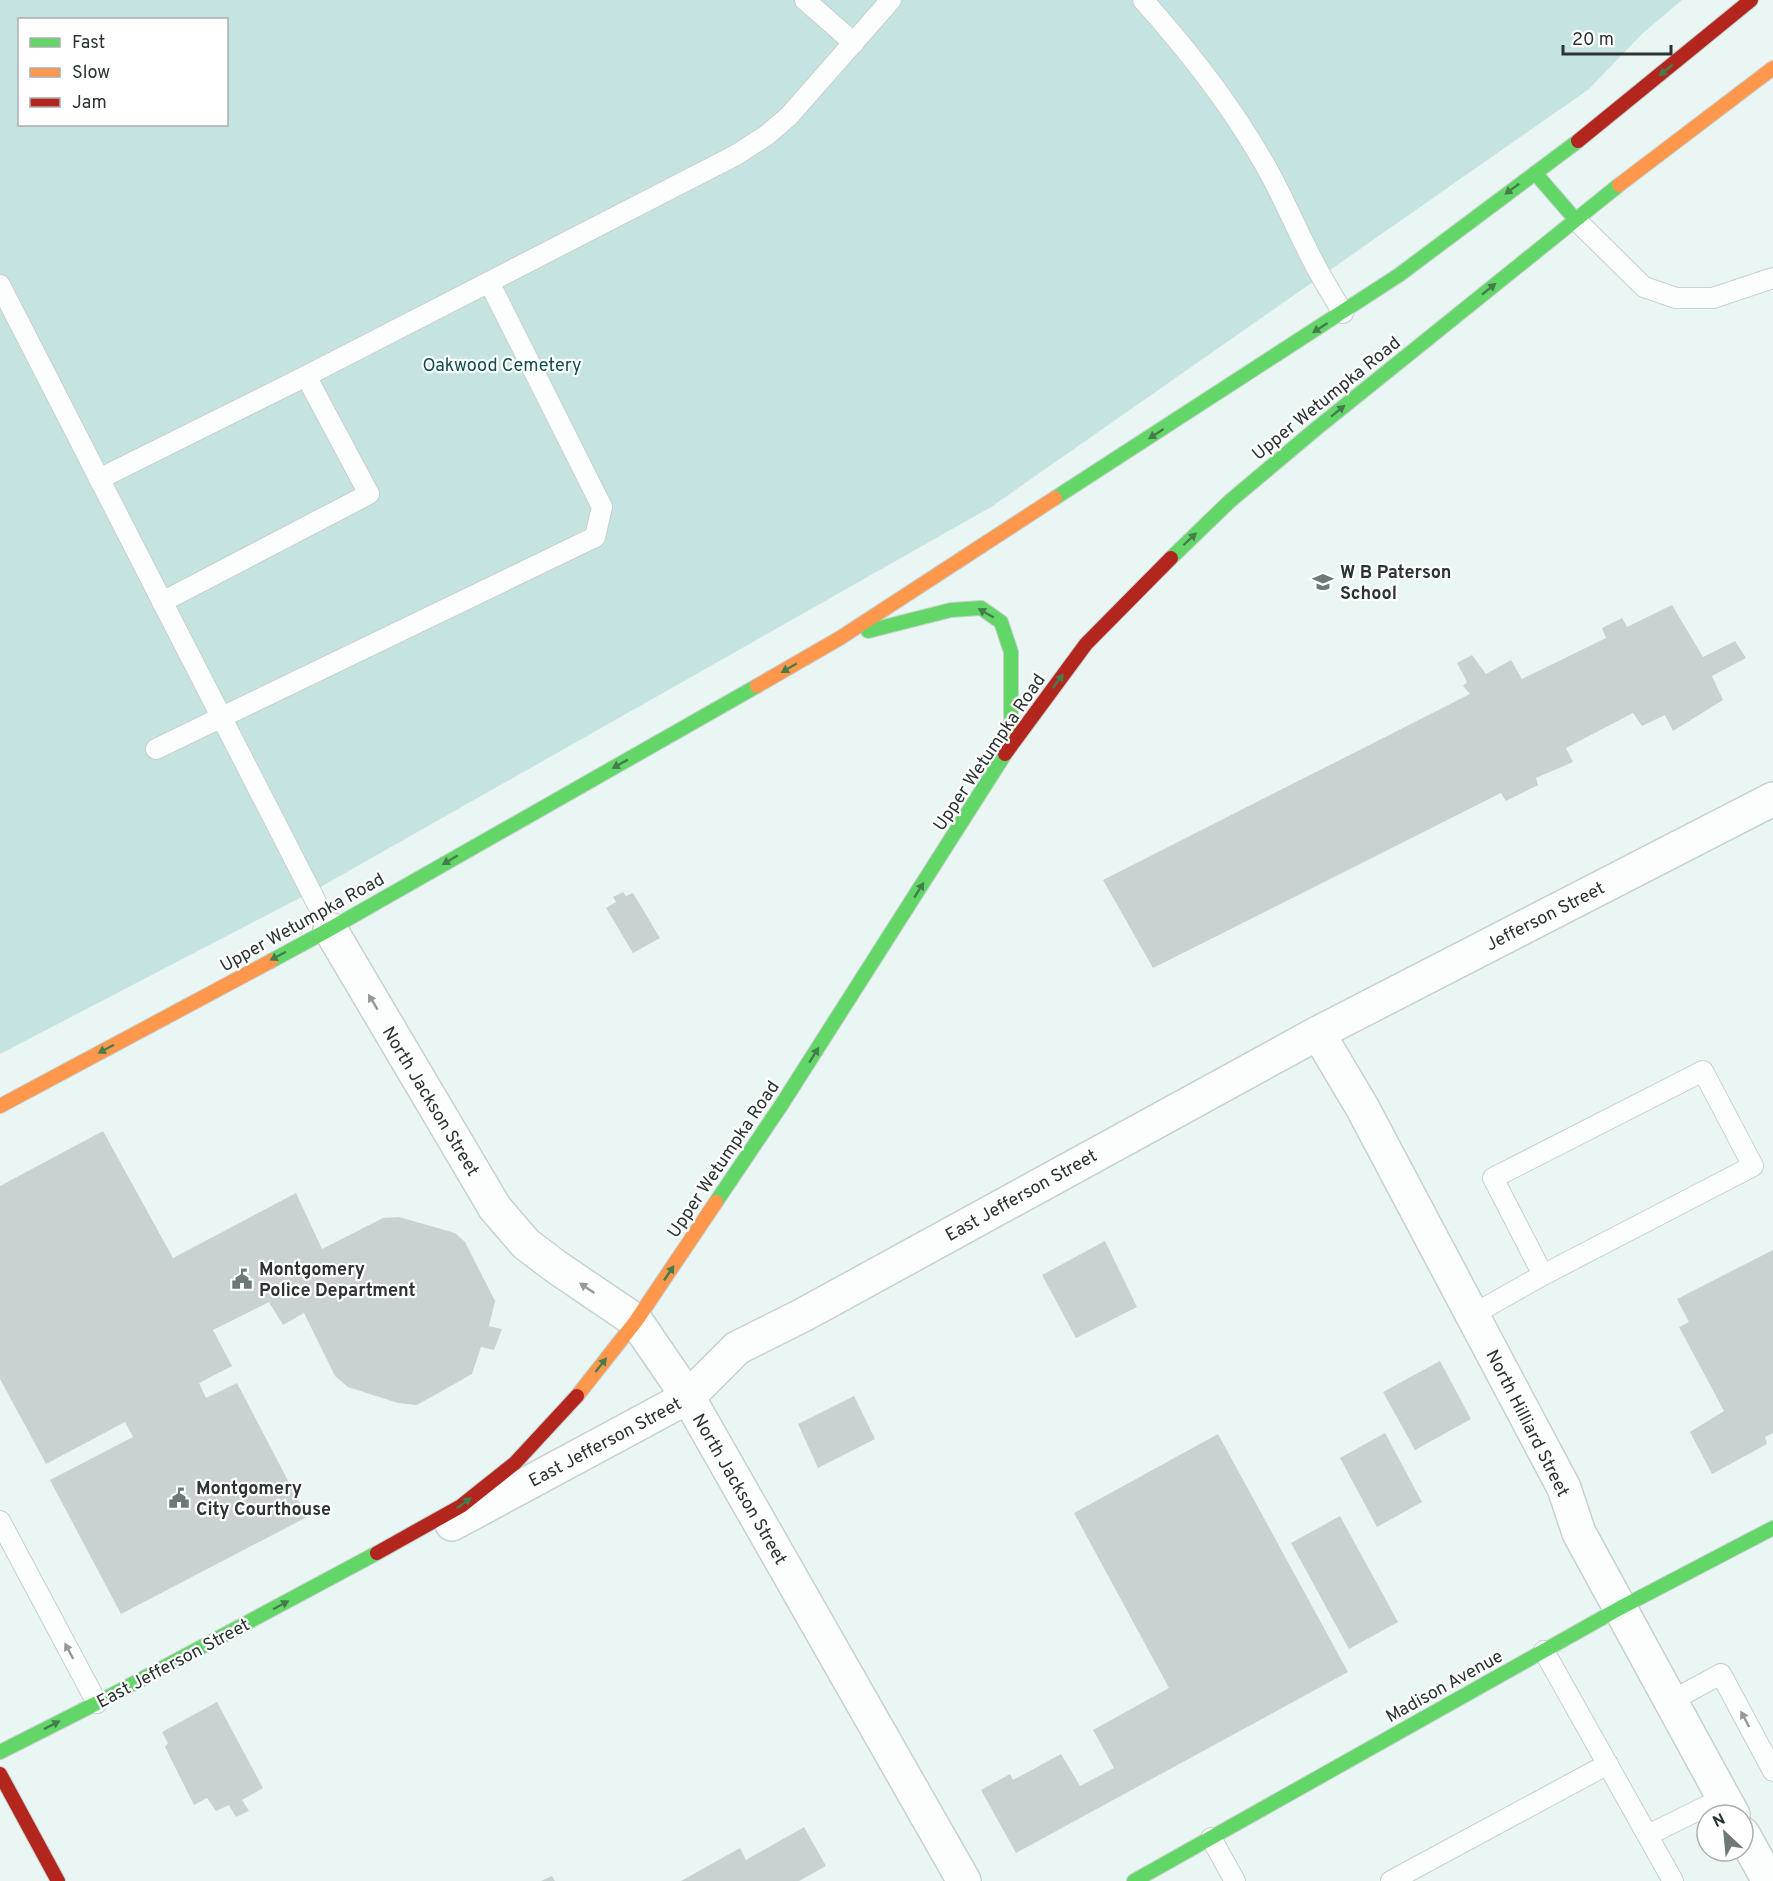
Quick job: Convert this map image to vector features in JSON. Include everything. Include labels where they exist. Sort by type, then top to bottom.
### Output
[{"type":"main road","name":"Upper Wetumpka Road","points":[[0,1106],[330,929],[840,638],[1399,276],[1601,124],[1751,0]]},
{"type":"main road","name":"Upper Wetumpka Road","points":[[359,1563],[461,1506],[515,1463],[567,1408],[636,1321],[782,1104],[1011,745],[1086,644],[1230,501],[1317,428],[1575,219],[1773,68]]},
{"type":"main road","points":[[1535,173],[1575,219]]},
{"type":"main road","points":[[840,638],[951,610],[981,608],[1001,622],[1011,652],[1011,745]]},
{"type":"main road","name":"Madison Avenue","points":[[1134,1881],[1620,1608],[1773,1528]]},
{"type":"main road","name":"East Jefferson Street","points":[[0,1752],[97,1703],[359,1563]]},
{"type":"main road","points":[[0,1774],[58,1881]]},
{"type":"street","name":"Jefferson Street","points":[[1318,1033],[1773,799]]},
{"type":"street","name":"North Jackson Street","points":[[330,929],[495,1208],[526,1244],[636,1321],[688,1397],[964,1881]]},
{"type":"street","name":"North Hilliard Street","points":[[1318,1033],[1362,1107],[1564,1488],[1579,1533],[1726,1803]]},
{"type":"street","name":"East Jefferson Street","points":[[359,1563],[449,1526],[688,1397],[736,1348],[803,1315],[1318,1033]]},
{"type":"street","points":[[1755,1857],[1768,1881]]},
{"type":"lane","points":[[805,0],[854,43]]},
{"type":"lane","points":[[99,479],[306,376],[736,155],[767,135],[789,116],[891,0]]},
{"type":"lane","points":[[1143,0],[1180,42],[1229,105],[1262,159],[1313,262],[1343,313]]},
{"type":"lane","points":[[1575,219],[1644,287],[1676,298],[1713,298],[1773,278]]},
{"type":"lane","points":[[156,749],[595,537],[602,507],[489,282]]},
{"type":"lane","points":[[0,285],[330,929]]},
{"type":"lane","points":[[162,602],[369,494],[306,376]]},
{"type":"lane","points":[[1472,1315],[1543,1275],[1753,1166],[1703,1071],[1493,1178],[1543,1275]]},
{"type":"lane","points":[[0,1521],[97,1703]]},
{"type":"lane","points":[[1544,1651],[1673,1881]]},
{"type":"lane","points":[[1671,1701],[1721,1674],[1773,1771]]},
{"type":"lane","points":[[1392,1881],[1608,1764]]},
{"type":"lane","points":[[1648,1836],[1695,1818]]},
{"type":"lane","points":[[1211,1838],[1235,1881]]},
{"type":"green space","name":"Oakwood Cemetery","points":[[0,0],[1682,0],[1643,33],[1589,89],[991,507],[317,889],[0,1054]]},
{"type":"building","points":[[1672,605],[1703,657],[1735,641],[1746,658],[1712,676],[1723,700],[1673,731],[1665,715],[1642,726],[1633,713],[1566,748],[1573,762],[1536,778],[1538,785],[1506,801],[1501,793],[1153,968],[1103,880],[1470,694],[1463,686],[1467,682],[1457,663],[1472,655],[1486,674],[1511,660],[1522,679],[1606,638],[1602,628],[1622,618],[1627,627]]},
{"type":"building","points":[[623,892],[626,896],[633,893],[660,938],[633,953],[606,908],[616,902],[613,897]]},
{"type":"building","name":"Montgomery Police Department","points":[[103,1131],[173,1258],[296,1193],[322,1249],[383,1218],[399,1217],[455,1233],[465,1242],[495,1301],[489,1326],[502,1329],[494,1350],[481,1347],[472,1374],[417,1405],[398,1403],[348,1387],[335,1376],[304,1313],[283,1325],[269,1302],[213,1330],[232,1366],[199,1383],[206,1398],[237,1383],[307,1517],[121,1614],[50,1480],[133,1437],[125,1422],[46,1464],[0,1379],[0,1186]]},
{"type":"building","points":[[1105,1241],[1137,1307],[1076,1338],[1042,1275]]},
{"type":"building","points":[[1773,1250],[1773,1433],[1765,1437],[1767,1444],[1712,1474],[1690,1432],[1724,1411],[1679,1327],[1689,1322],[1677,1299]]},
{"type":"building","points":[[1440,1361],[1471,1419],[1415,1450],[1383,1392]]},
{"type":"building","points":[[854,1396],[875,1439],[818,1468],[798,1424]]},
{"type":"building","points":[[1385,1433],[1422,1502],[1377,1527],[1340,1458]]},
{"type":"building","points":[[1218,1434],[1348,1672],[1016,1853],[981,1790],[1010,1774],[1013,1780],[1061,1754],[1080,1786],[1114,1768],[1093,1730],[1169,1688],[1074,1513]]},
{"type":"building","points":[[1340,1516],[1398,1622],[1349,1649],[1291,1543]]},
{"type":"building","points":[[217,1702],[263,1788],[242,1800],[249,1811],[236,1817],[229,1805],[216,1811],[207,1798],[194,1805],[165,1747],[168,1743],[162,1732]]},
{"type":"building","points":[[804,1827],[826,1866],[799,1881],[681,1881],[740,1848],[746,1860]]},
{"type":"building","points":[[552,1876],[555,1881],[541,1881]]},
{"type":"traffic: fast","points":[[1055,498],[1399,275],[1578,141]]},
{"type":"traffic: fast","points":[[1535,173],[1575,219]]},
{"type":"traffic: fast","points":[[1171,558],[1230,501],[1317,428],[1619,185]]},
{"type":"traffic: fast","points":[[868,631],[951,610],[981,608],[1001,622],[1011,652],[1011,745]]},
{"type":"traffic: fast","points":[[271,961],[757,686]]},
{"type":"traffic: fast","points":[[716,1202],[782,1104],[1005,754]]},
{"type":"traffic: fast","points":[[1134,1881],[1620,1608],[1773,1528]]},
{"type":"traffic: fast","points":[[0,1752],[97,1703],[377,1553]]},
{"type":"traffic: slow","points":[[1619,185],[1773,68]]},
{"type":"traffic: slow","points":[[757,686],[840,638],[1055,498]]},
{"type":"traffic: slow","points":[[0,1106],[271,961]]},
{"type":"traffic: slow","points":[[577,1396],[636,1321],[716,1202]]},
{"type":"traffic: jam","points":[[1578,141],[1751,0]]},
{"type":"traffic: jam","points":[[1005,754],[1086,644],[1171,558]]},
{"type":"traffic: jam","points":[[377,1553],[461,1506],[515,1463],[577,1396]]},
{"type":"traffic: jam","points":[[0,1774],[58,1881]]},
{"type":"place","name":"W B Paterson School","points":[[1323,582]]},
{"type":"place","name":"Montgomery Police Department","points":[[242,1279]]},
{"type":"place","name":"Montgomery City Courthouse","points":[[179,1498]]}]
